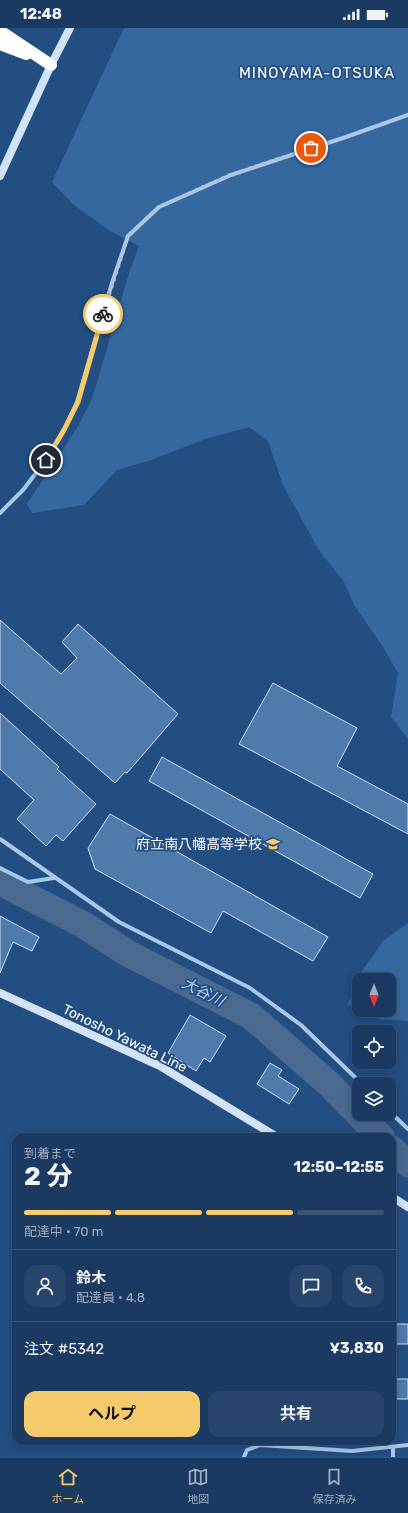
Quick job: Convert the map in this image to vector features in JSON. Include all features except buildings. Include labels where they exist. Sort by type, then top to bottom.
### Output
[{"type":"highway","points":[[0,31],[51,65]]},
{"type":"highway","points":[[0,44],[51,65]]},
{"type":"main road","points":[[0,176],[51,65],[70,28]]},
{"type":"main road","name":"Tonosho Yawata Line","points":[[0,992],[160,1066],[270,1133]]},
{"type":"main road","points":[[396,1200],[408,1207]]},
{"type":"street","points":[[0,512],[23,490],[46,460],[64,430],[78,402],[112,283],[128,236],[159,207],[230,175],[408,115]]},
{"type":"street","points":[[0,839],[119,922],[250,988],[301,1025],[355,1077]]},
{"type":"street","points":[[0,868],[28,882],[55,878]]},
{"type":"street","points":[[396,1118],[408,1129]]},
{"type":"street","points":[[244,1457],[248,1450],[260,1445],[352,1451],[408,1445]]},
{"type":"street","points":[[393,1447],[393,1457]]},
{"type":"shaded area","points":[[124,28],[408,28],[408,739],[391,717],[398,673],[383,647],[354,605],[344,582],[318,549],[283,485],[268,441],[249,427],[205,439],[151,460],[117,470],[84,505],[32,513],[27,504],[77,428],[92,399],[129,273],[139,246],[110,231],[74,205],[52,182]]},
{"type":"shaded area","points":[[408,923],[408,1021],[378,1019],[374,1017],[396,1017],[396,973],[361,973],[383,941]]},
{"type":"shaded area","points":[[352,995],[352,1007],[348,1005]]},
{"type":"waterway","name":"大谷川","points":[[0,882],[82,924],[129,954],[251,1016],[329,1084],[377,1133]]},
{"type":"waterway","name":"大谷川","points":[[396,1153],[408,1164]]},
{"type":"way so far","points":[[103,314],[128,236],[159,207],[230,175],[311,148]]},
{"type":"place","name":"府立南八幡高等学校","points":[[273,844]]},
{"type":"district","name":"MINOYAMA-OTSUKA","points":[[317,73]]},
{"type":"route","points":[[46,460],[64,430],[78,402],[103,314]]}]
